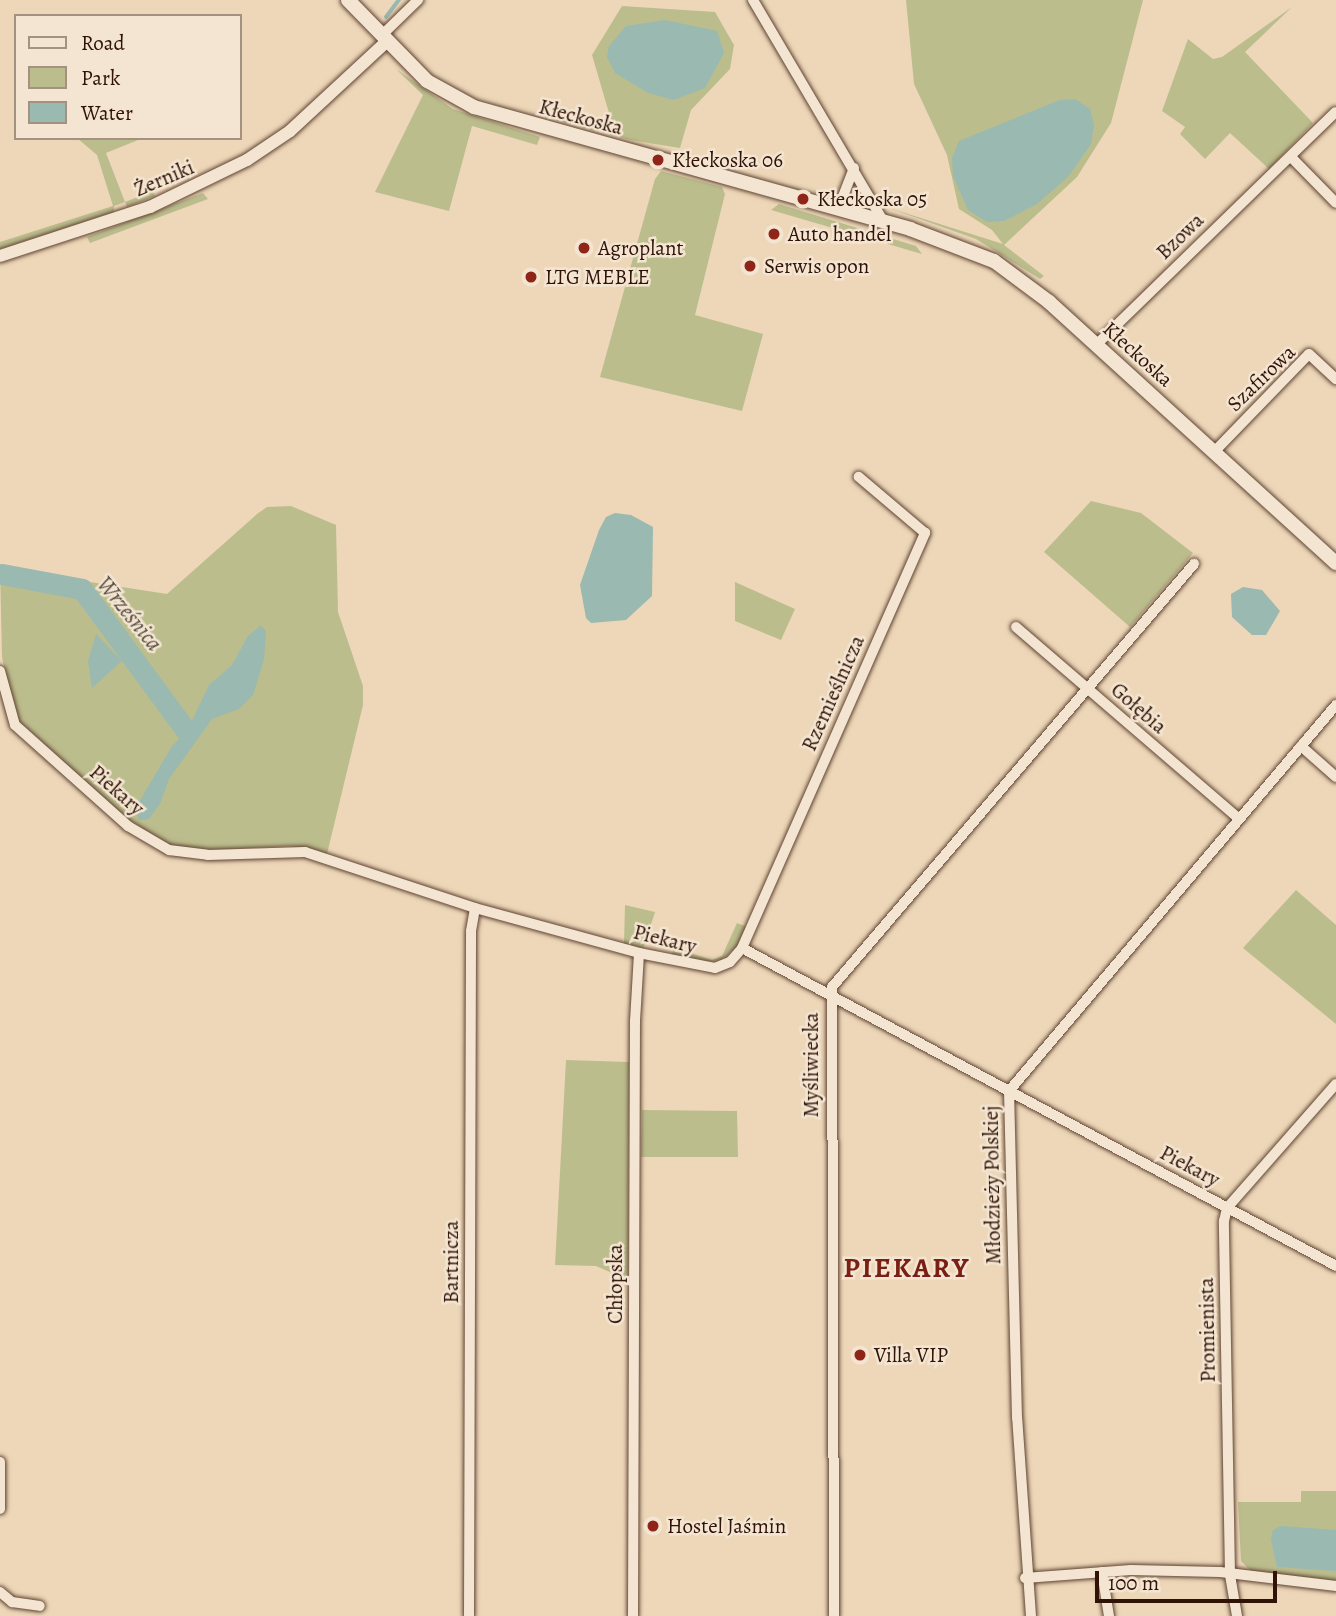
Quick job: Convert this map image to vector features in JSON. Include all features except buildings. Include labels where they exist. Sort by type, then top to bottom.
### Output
[{"type":"main road","name":"Kłeckoska","points":[[348,0],[383,39],[427,81],[474,107],[939,238],[994,261],[1096,345],[1336,563]]},
{"type":"street","points":[[383,39],[418,0]]},
{"type":"street","points":[[753,0],[884,222]]},
{"type":"street","name":"Żerniki","points":[[0,257],[150,207],[247,160],[290,131],[383,39]]},
{"type":"street","name":"Bzowa","points":[[1096,345],[1336,112]]},
{"type":"street","points":[[1291,157],[1336,203]]},
{"type":"street","points":[[838,209],[854,168]]},
{"type":"street","name":"Szafirowa","points":[[1214,452],[1309,354],[1336,379]]},
{"type":"street","name":"Rzemieślnicza","points":[[742,948],[925,534],[859,477]]},
{"type":"street","name":"Myśliwiecka","points":[[834,1616],[830,995],[1194,564]]},
{"type":"street","name":"Gołębia","points":[[1016,626],[1238,818]]},
{"type":"street","name":"Piekary","points":[[0,671],[15,724],[148,841],[169,850],[199,854],[305,852],[475,908],[639,953],[715,968],[730,962],[742,948],[1336,1266]]},
{"type":"street","name":"Młodzieży Polskiej","points":[[1031,1616],[1025,1578],[1009,1091],[1336,705]]},
{"type":"street","points":[[1301,746],[1336,777]]},
{"type":"street","name":"Bartnicza","points":[[469,1616],[471,931],[475,908]]},
{"type":"street","name":"Chłopska","points":[[634,1616],[635,1021],[639,953]]},
{"type":"street","points":[[1227,1208],[1336,1084]]},
{"type":"street","name":"Promienista","points":[[1227,1208],[1230,1575],[1237,1616]]},
{"type":"street","points":[[0,1462],[0,1509]]},
{"type":"street","points":[[1025,1578],[1102,1572],[1230,1575],[1336,1586]]},
{"type":"street","points":[[1102,1572],[1109,1616]]},
{"type":"street","points":[[0,1592],[12,1602],[40,1606]]},
{"type":"green space","points":[[906,0],[1143,0],[1111,123],[1077,177],[1004,245],[1044,276],[1040,279],[976,239],[886,207],[1003,244],[992,230],[959,209],[947,155],[914,84]]},
{"type":"green space","points":[[622,6],[715,12],[734,45],[730,69],[691,110],[680,148],[630,140],[551,119],[552,114],[614,130],[592,55]]},
{"type":"green space","points":[[1292,7],[1245,52],[1313,123],[1269,169],[1230,133],[1205,159],[1180,134],[1185,127],[1162,111],[1188,39],[1213,59],[1222,57]]},
{"type":"green space","points":[[396,69],[453,109],[540,137],[537,145],[472,126],[449,211],[375,192],[423,95]]},
{"type":"green space","points":[[79,140],[138,140],[106,153],[125,202],[114,206],[114,212],[0,249],[0,242],[113,206],[97,155]]},
{"type":"green space","points":[[661,171],[722,187],[725,194],[695,315],[763,334],[742,411],[600,377],[655,179]]},
{"type":"green space","points":[[153,191],[155,196],[127,207],[125,202]]},
{"type":"green space","points":[[203,193],[208,199],[90,243],[87,237]]},
{"type":"green space","points":[[779,204],[916,246],[922,254],[771,210]]},
{"type":"green space","points":[[1091,501],[1141,513],[1193,553],[1130,627],[1044,552]]},
{"type":"green space","points":[[291,506],[336,525],[338,612],[363,686],[363,705],[327,854],[290,846],[208,850],[172,846],[127,819],[15,717],[2,657],[0,568],[167,594],[257,514],[267,507]]},
{"type":"green space","points":[[735,582],[795,609],[781,640],[735,621]]},
{"type":"green space","points":[[1296,890],[1336,925],[1336,1024],[1243,948]]},
{"type":"green space","points":[[625,905],[655,912],[643,949],[624,944]]},
{"type":"green space","points":[[737,923],[747,927],[740,944],[721,960],[703,962],[671,955],[675,948],[712,960],[722,956]]},
{"type":"green space","points":[[566,1060],[629,1062],[628,1280],[596,1266],[555,1265]]},
{"type":"green space","points":[[642,1110],[737,1111],[738,1157],[641,1157]]},
{"type":"green space","points":[[1301,1491],[1336,1491],[1336,1583],[1251,1571],[1241,1561],[1238,1502],[1301,1502]]},
{"type":"water","points":[[665,20],[717,31],[724,53],[705,88],[674,100],[648,93],[615,73],[607,57],[609,46],[626,26]]},
{"type":"water","points":[[1075,99],[1090,109],[1094,125],[1091,144],[1068,177],[1037,204],[1004,221],[987,222],[968,210],[953,176],[952,158],[959,141],[1060,100]]},
{"type":"water","points":[[615,513],[631,515],[653,527],[652,596],[626,620],[591,623],[586,618],[580,585],[599,530],[606,517]]},
{"type":"water","points":[[1243,587],[1262,590],[1280,611],[1266,635],[1252,635],[1232,617],[1231,594]]},
{"type":"water","points":[[261,625],[266,631],[264,660],[253,695],[239,709],[212,719],[169,779],[160,804],[149,819],[139,820],[135,809],[172,746],[187,731],[209,685],[232,665],[248,636]]},
{"type":"water","points":[[96,634],[122,661],[92,688],[88,661]]},
{"type":"water","points":[[1281,1526],[1336,1530],[1336,1571],[1277,1567],[1271,1539],[1273,1530]]},
{"type":"waterway","points":[[386,17],[399,0]]},
{"type":"waterway","name":"Wrześnica","points":[[2,574],[82,589],[187,732]]},
{"type":"place","name":"Kłeckoska 06","points":[[658,160]]},
{"type":"place","name":"Kłeckoska 05","points":[[803,199]]},
{"type":"place","name":"Auto handel","points":[[774,234]]},
{"type":"place","name":"Agroplant","points":[[584,248]]},
{"type":"place","name":"Serwis opon","points":[[750,266]]},
{"type":"place","name":"LTG MEBLE","points":[[531,277]]},
{"type":"place","name":"Villa VIP","points":[[860,1355]]},
{"type":"place","name":"Hostel Jaśmin","points":[[653,1526]]},
{"type":"district","name":"PIEKARY","points":[[907,1268]]}]
